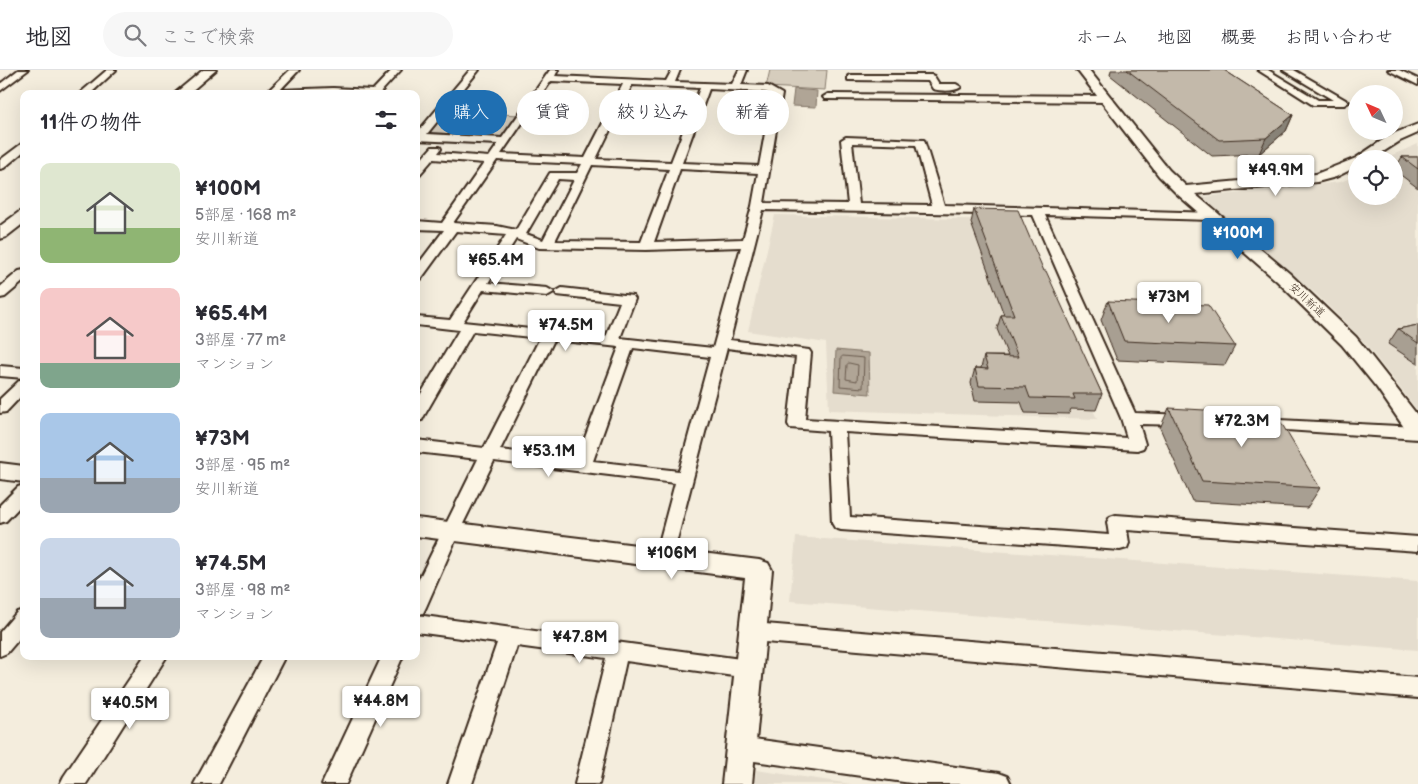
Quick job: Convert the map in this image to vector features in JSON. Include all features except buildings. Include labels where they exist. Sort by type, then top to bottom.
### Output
[{"type":"street","points":[[0,88],[24,70]]},
{"type":"street","points":[[89,90],[112,70]]},
{"type":"street","points":[[185,90],[210,70]]},
{"type":"street","points":[[274,90],[294,70]]},
{"type":"street","points":[[377,90],[397,70]]},
{"type":"street","points":[[420,134],[475,70]]},
{"type":"street","points":[[669,84],[676,70]]},
{"type":"street","points":[[736,87],[743,70]]},
{"type":"street","name":"安川新道","points":[[1083,70],[1098,92],[1164,173],[1182,191],[1305,297],[1349,340],[1384,384],[1418,432]]},
{"type":"street","points":[[1262,70],[1316,103],[1344,102],[1288,70]]},
{"type":"street","points":[[1392,70],[1417,80]]},
{"type":"street","points":[[420,270],[493,158],[552,74],[629,82],[768,89],[777,94],[758,206],[664,558]]},
{"type":"street","points":[[851,78],[931,78],[936,87],[965,87]]},
{"type":"street","points":[[547,244],[629,82]]},
{"type":"street","points":[[646,246],[674,165],[705,86]]},
{"type":"street","points":[[828,97],[1098,92]]},
{"type":"street","points":[[1376,150],[1395,138],[1418,128]]},
{"type":"street","points":[[420,137],[505,142]]},
{"type":"street","points":[[420,167],[446,138]]},
{"type":"street","points":[[854,207],[846,140],[920,142],[939,208]]},
{"type":"street","points":[[0,166],[20,149]]},
{"type":"street","points":[[430,156],[588,161],[764,170]]},
{"type":"street","points":[[1182,191],[1317,178],[1348,166]]},
{"type":"street","points":[[420,408],[480,286],[516,235],[554,175],[580,177]]},
{"type":"street","points":[[758,206],[939,208],[1211,216]]},
{"type":"street","points":[[420,321],[611,342],[804,353],[796,424],[1137,444],[1128,418],[1037,211]]},
{"type":"street","points":[[0,234],[20,219]]},
{"type":"street","points":[[420,225],[497,230],[539,244],[646,246],[748,243]]},
{"type":"street","points":[[3,291],[20,277]]},
{"type":"street","points":[[480,286],[547,292]]},
{"type":"street","points":[[3,291],[20,289]]},
{"type":"street","points":[[562,292],[628,299],[611,342]]},
{"type":"street","points":[[420,598],[450,532],[549,335]]},
{"type":"street","points":[[583,466],[628,343]]},
{"type":"street","points":[[0,371],[20,373]]},
{"type":"street","points":[[3,405],[20,388]]},
{"type":"street","points":[[3,405],[20,403]]},
{"type":"street","points":[[1128,418],[1206,421]]},
{"type":"street","points":[[1245,423],[1418,432]]},
{"type":"street","points":[[836,426],[841,523],[1120,543],[1116,522],[1418,544]]},
{"type":"street","points":[[420,446],[685,478]]},
{"type":"street","points":[[0,470],[20,473]]},
{"type":"street","points":[[0,516],[20,495]]},
{"type":"street","points":[[420,528],[759,570],[737,784]]},
{"type":"street","points":[[0,647],[20,623]]},
{"type":"street","points":[[420,624],[748,669]]},
{"type":"street","points":[[752,632],[1418,688]]},
{"type":"street","points":[[460,784],[510,636]]},
{"type":"street","points":[[587,784],[618,651]]},
{"type":"street","points":[[72,784],[154,660]]},
{"type":"street","points":[[206,784],[273,660]]},
{"type":"street","points":[[334,784],[392,660]]},
{"type":"street","points":[[740,748],[999,784]]},
{"type":"shaded area","points":[[770,70],[827,70],[825,90],[766,87]]},
{"type":"shaded area","points":[[507,114],[517,115],[507,132]]},
{"type":"shaded area","points":[[435,123],[435,133],[427,132]]},
{"type":"shaded area","points":[[462,135],[505,135],[498,138]]},
{"type":"shaded area","points":[[1418,144],[1418,411],[1360,337],[1316,294],[1202,197],[1340,182],[1348,179],[1348,205],[1403,205],[1403,150]]},
{"type":"shaded area","points":[[775,215],[1012,220],[1097,419],[829,410],[826,343],[748,331]]},
{"type":"shaded area","points":[[796,537],[1418,581],[1418,650],[790,601]]},
{"type":"shaded area","points":[[756,770],[851,784],[755,784]]},
{"type":"water","points":[[794,89],[817,91],[816,107],[792,106]]},
{"type":"water","points":[[836,350],[869,353],[870,394],[834,391]]}]
